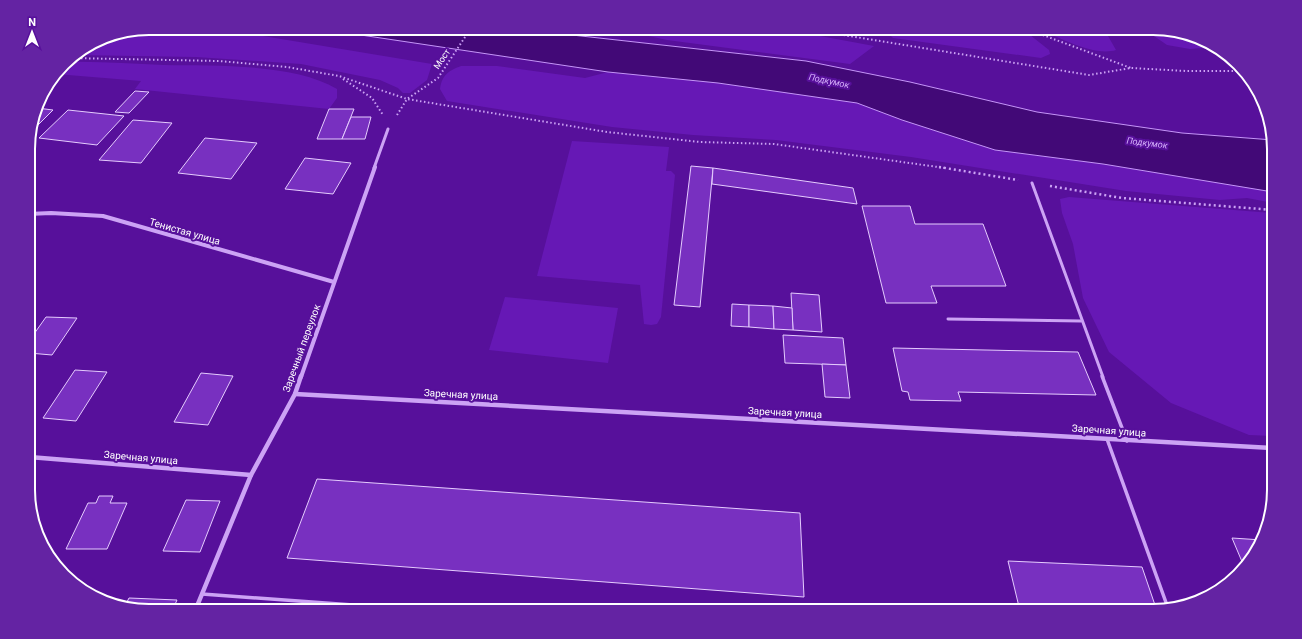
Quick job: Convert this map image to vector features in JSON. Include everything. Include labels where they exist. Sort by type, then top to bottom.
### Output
[{"type":"street","name":"Заречный переулок","points":[[198,604],[251,475],[295,394],[388,129]]},
{"type":"street","name":"Тенистая улица","points":[[35,214],[51,213],[103,216],[334,282]]},
{"type":"street","name":"Заречная улица","points":[[295,394],[1267,448]]},
{"type":"street","name":"Заречная улица","points":[[35,457],[251,475]]},
{"type":"lane","points":[[1032,183],[1081,321],[1127,441]]},
{"type":"lane","points":[[948,318],[1081,321]]},
{"type":"lane","points":[[1107,438],[1166,603]]},
{"type":"lane","points":[[202,594],[319,604]]},
{"type":"path","name":"Мост","points":[[407,99],[438,78],[466,35]]},
{"type":"path","points":[[846,35],[1089,76],[1131,68],[1186,71],[1236,71]]},
{"type":"path","points":[[1043,35],[1131,68]]},
{"type":"path","points":[[81,58],[219,61],[287,67],[339,76],[407,99],[543,120],[607,132],[700,142],[774,144],[909,162],[1122,198],[1267,210]]},
{"type":"path","points":[[339,76],[368,94],[381,110],[388,129]]},
{"type":"path","points":[[388,129],[407,99]]},
{"type":"shaded area","points":[[141,35],[256,35],[432,64],[427,80],[410,93],[403,93],[398,88],[380,80],[301,64],[196,57],[85,55],[105,44],[127,37]]},
{"type":"shaded area","points":[[644,35],[815,35],[874,46],[850,64],[667,40]]},
{"type":"shaded area","points":[[890,35],[1030,35],[1049,50],[1050,54],[1041,58],[893,38]]},
{"type":"shaded area","points":[[1052,35],[1114,35],[1108,36],[1116,50],[1097,51],[1065,41]]},
{"type":"shaded area","points":[[1148,35],[1168,36],[1183,39],[1210,50],[1202,48],[1190,49],[1167,45],[1154,36]]},
{"type":"shaded area","points":[[76,62],[254,68],[299,74],[319,81],[337,89],[337,98],[329,109],[135,89],[141,81],[63,75]]},
{"type":"shaded area","points":[[461,66],[497,66],[585,78],[608,72],[718,83],[857,103],[902,120],[995,150],[1103,164],[1267,191],[1267,202],[1247,198],[1220,200],[1126,191],[911,157],[776,140],[693,135],[612,127],[447,101],[440,89],[442,80],[446,74]]},
{"type":"shaded area","points":[[572,141],[669,147],[666,171],[671,171],[675,175],[661,317],[657,324],[644,324],[640,285],[537,276]]},
{"type":"shaded area","points":[[1069,197],[1267,213],[1267,436],[1249,435],[1171,403],[1109,352],[1083,298],[1073,244],[1062,213],[1060,199]]},
{"type":"shaded area","points":[[505,297],[618,308],[608,363],[489,350]]},
{"type":"water","name":"Подкумок","points":[[361,35],[572,35],[806,61],[910,82],[1037,112],[1182,133],[1266,139],[1267,191],[1103,164],[995,150],[902,120],[857,103],[718,83],[608,72]]},
{"type":"building","points":[[135,91],[149,92],[129,113],[115,112]]},
{"type":"building","points":[[43,109],[53,110],[38,125]]},
{"type":"building","points":[[329,109],[354,109],[342,139],[317,139]]},
{"type":"building","points":[[68,110],[124,116],[97,145],[39,138]]},
{"type":"building","points":[[351,117],[371,117],[365,139],[342,139]]},
{"type":"building","points":[[133,120],[172,123],[141,163],[99,160]]},
{"type":"building","points":[[205,138],[257,143],[231,179],[178,173]]},
{"type":"building","points":[[305,158],[351,163],[333,194],[285,189]]},
{"type":"building","points":[[691,166],[713,168],[700,307],[674,305]]},
{"type":"building","points":[[713,168],[853,188],[857,204],[712,184]]},
{"type":"building","points":[[862,206],[910,206],[915,224],[983,224],[1006,286],[931,286],[937,303],[886,303]]},
{"type":"building","points":[[791,293],[819,295],[822,332],[793,330]]},
{"type":"building","points":[[732,304],[749,305],[749,327],[731,326]]},
{"type":"building","points":[[749,305],[773,306],[774,329],[749,327]]},
{"type":"building","points":[[773,306],[792,308],[793,330],[774,329]]},
{"type":"building","points":[[46,317],[77,318],[52,355],[35,354],[35,333]]},
{"type":"building","points":[[783,335],[843,338],[846,365],[785,363]]},
{"type":"building","points":[[893,348],[1078,352],[1096,395],[958,392],[961,401],[910,400],[908,392],[902,391]]},
{"type":"building","points":[[822,364],[846,365],[850,398],[825,397]]},
{"type":"building","points":[[75,370],[107,372],[76,421],[43,418]]},
{"type":"building","points":[[201,373],[233,376],[208,425],[174,422]]},
{"type":"building","points":[[317,479],[800,513],[804,597],[287,558]]},
{"type":"building","points":[[99,496],[113,496],[110,503],[127,503],[107,549],[66,549],[88,503],[96,503]]},
{"type":"building","points":[[186,500],[220,501],[200,552],[163,551]]},
{"type":"building","points":[[1232,538],[1256,540],[1248,553],[1242,561]]},
{"type":"building","points":[[1008,561],[1142,567],[1155,604],[1018,604]]},
{"type":"building","points":[[129,598],[177,600],[175,604],[149,604],[127,602]]}]
